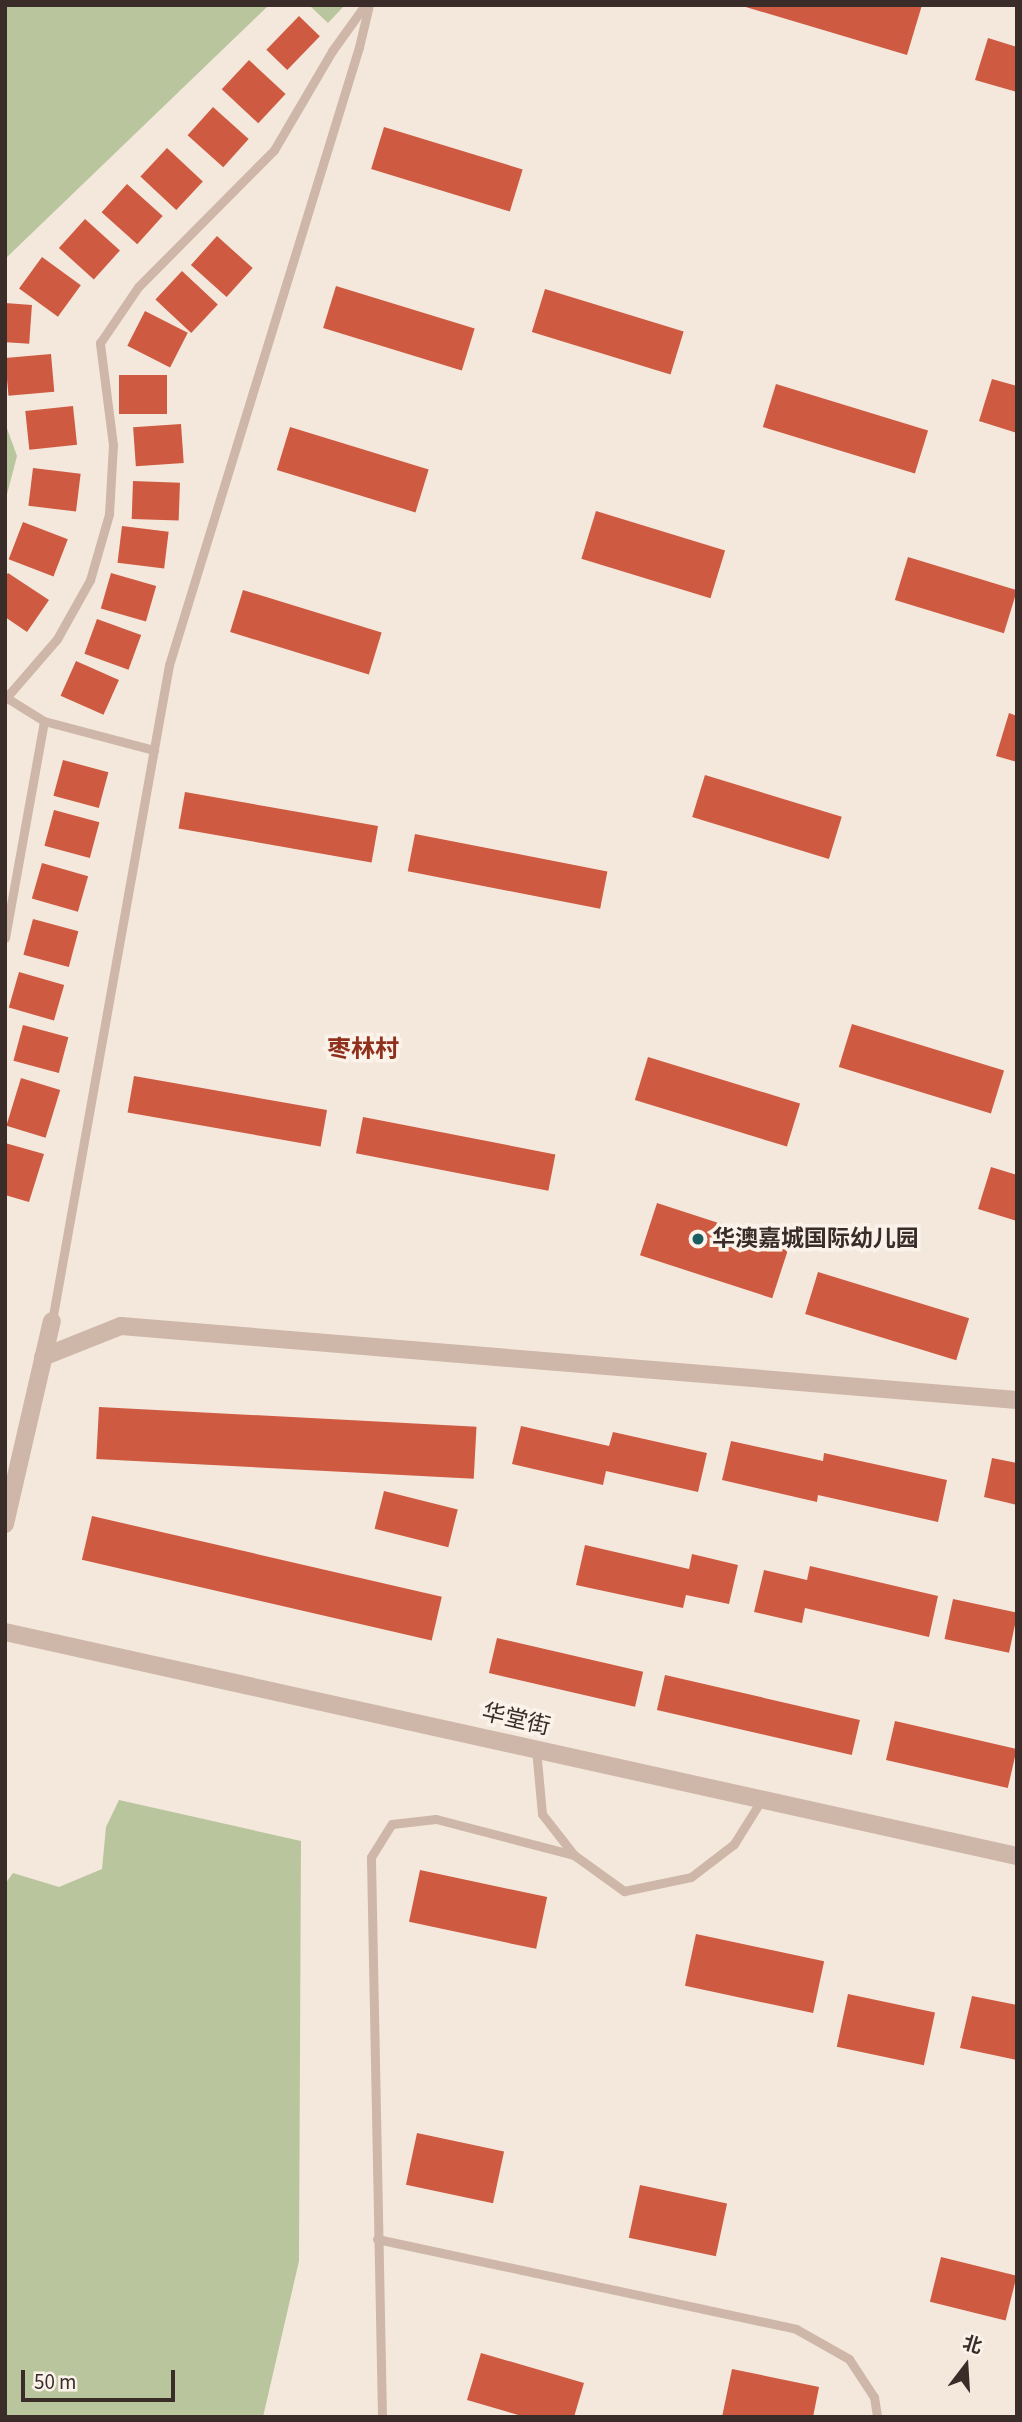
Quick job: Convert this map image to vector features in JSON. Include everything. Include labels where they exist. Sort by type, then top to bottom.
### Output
[{"type":"street","points":[[5,1524],[52,1321]]},
{"type":"street","points":[[43,1357],[121,1326],[1017,1400]]},
{"type":"street","name":"华堂街","points":[[5,1632],[1017,1856]]},
{"type":"lane","points":[[154,750],[44,721],[6,699],[57,639],[90,580],[109,514],[113,445],[100,343],[138,287],[274,150],[332,51],[367,5]]},
{"type":"lane","points":[[52,1321],[169,665],[359,47],[367,5]]},
{"type":"lane","points":[[5,938],[44,721]]},
{"type":"lane","points":[[536,1749],[542,1814],[574,1856],[624,1891],[691,1877],[734,1844],[762,1799]]},
{"type":"lane","points":[[382,2417],[370,1857],[392,1824],[436,1819],[574,1856]]},
{"type":"lane","points":[[377,2239],[796,2329],[849,2359],[874,2397],[877,2417]]},
{"type":"green space","points":[[5,5],[269,5],[5,259]]},
{"type":"green space","points":[[309,5],[345,5],[328,23]]},
{"type":"green space","points":[[5,423],[17,456],[5,502]]},
{"type":"green space","points":[[119,1800],[301,1841],[299,2261],[263,2417],[5,2417],[5,1884],[13,1873],[59,1887],[102,1869],[106,1827]]},
{"type":"building","points":[[739,5],[922,5],[907,55]]},
{"type":"building","points":[[299,16],[320,36],[287,70],[266,50]]},
{"type":"building","points":[[988,38],[1017,47],[1017,92],[975,80]]},
{"type":"building","points":[[249,60],[286,94],[258,123],[222,89]]},
{"type":"building","points":[[213,107],[249,139],[223,167],[188,135]]},
{"type":"building","points":[[384,127],[523,169],[510,211],[371,169]]},
{"type":"building","points":[[167,148],[203,181],[176,210],[140,177]]},
{"type":"building","points":[[127,184],[163,216],[137,244],[102,212]]},
{"type":"building","points":[[85,219],[120,250],[94,279],[59,248]]},
{"type":"building","points":[[217,236],[253,268],[227,297],[191,265]]},
{"type":"building","points":[[42,257],[81,285],[58,317],[19,289]]},
{"type":"building","points":[[182,271],[218,304],[191,333],[155,300]]},
{"type":"building","points":[[336,286],[475,328],[462,370],[323,328]]},
{"type":"building","points":[[545,289],[684,331],[671,374],[532,332]]},
{"type":"building","points":[[5,303],[32,305],[29,344],[5,342]]},
{"type":"building","points":[[145,311],[188,333],[170,368],[127,346]]},
{"type":"building","points":[[51,354],[54,392],[8,396],[5,358]]},
{"type":"building","points":[[119,375],[167,375],[167,414],[119,414]]},
{"type":"building","points":[[992,379],[1017,386],[1017,433],[979,421]]},
{"type":"building","points":[[776,384],[928,430],[915,474],[763,427]]},
{"type":"building","points":[[73,406],[77,445],[29,450],[25,411]]},
{"type":"building","points":[[181,424],[184,463],[136,466],[133,427]]},
{"type":"building","points":[[290,427],[429,469],[416,512],[277,470]]},
{"type":"building","points":[[33,468],[81,474],[76,512],[28,506]]},
{"type":"building","points":[[133,481],[180,483],[179,521],[132,519]]},
{"type":"building","points":[[596,511],[725,550],[710,598],[581,559]]},
{"type":"building","points":[[23,522],[68,539],[53,577],[9,559]]},
{"type":"building","points":[[122,526],[169,532],[164,568],[117,563]]},
{"type":"building","points":[[908,557],[1017,590],[1004,633],[895,600]]},
{"type":"building","points":[[8,573],[49,600],[27,632],[5,617],[5,577]]},
{"type":"building","points":[[111,573],[156,586],[146,622],[101,609]]},
{"type":"building","points":[[243,590],[382,632],[369,674],[230,632]]},
{"type":"building","points":[[97,619],[141,635],[129,670],[84,654]]},
{"type":"building","points":[[76,661],[119,680],[103,715],[61,696]]},
{"type":"building","points":[[1009,713],[1017,716],[1017,762],[996,756]]},
{"type":"building","points":[[63,760],[108,772],[99,808],[53,796]]},
{"type":"building","points":[[705,775],[842,817],[829,859],[692,817]]},
{"type":"building","points":[[185,792],[378,826],[372,862],[179,828]]},
{"type":"building","points":[[54,810],[99,822],[90,858],[44,846]]},
{"type":"building","points":[[415,834],[607,871],[600,909],[408,871]]},
{"type":"building","points":[[42,863],[88,876],[78,912],[32,899]]},
{"type":"building","points":[[33,919],[78,931],[69,967],[23,955]]},
{"type":"building","points":[[19,972],[64,985],[54,1021],[9,1008]]},
{"type":"building","points":[[852,1024],[1004,1070],[991,1114],[839,1067]]},
{"type":"building","points":[[23,1025],[68,1037],[59,1073],[13,1061]]},
{"type":"building","points":[[648,1057],[800,1103],[787,1147],[635,1100]]},
{"type":"building","points":[[134,1076],[327,1110],[321,1146],[128,1112]]},
{"type":"building","points":[[21,1078],[60,1090],[46,1138],[6,1126]]},
{"type":"building","points":[[363,1117],[555,1154],[548,1191],[356,1153]]},
{"type":"building","points":[[5,1143],[44,1154],[29,1202],[5,1195]]},
{"type":"building","points":[[991,1167],[1017,1175],[1017,1221],[978,1209]]},
{"type":"building","points":[[657,1203],[789,1246],[772,1298],[640,1255]]},
{"type":"building","points":[[818,1272],[969,1318],[956,1360],[805,1314]]},
{"type":"building","points":[[99,1407],[476,1427],[474,1479],[96,1459]]},
{"type":"building","points":[[521,1426],[609,1446],[613,1432],[707,1453],[698,1492],[606,1471],[603,1485],[512,1464]]},
{"type":"building","points":[[731,1441],[823,1461],[824,1453],[947,1480],[938,1522],[818,1495],[817,1502],[722,1480]]},
{"type":"building","points":[[992,1458],[1017,1463],[1017,1505],[984,1497]]},
{"type":"building","points":[[384,1491],[458,1509],[448,1547],[375,1529]]},
{"type":"building","points":[[92,1516],[442,1597],[432,1641],[82,1560]]},
{"type":"building","points":[[585,1545],[689,1569],[692,1554],[738,1565],[729,1604],[686,1595],[683,1608],[576,1585]]},
{"type":"building","points":[[810,1566],[938,1596],[929,1637],[805,1608],[802,1623],[754,1612],[764,1570],[807,1580]]},
{"type":"building","points":[[953,1599],[1017,1613],[1009,1653],[944,1639]]},
{"type":"building","points":[[497,1638],[643,1672],[635,1707],[489,1673]]},
{"type":"building","points":[[665,1675],[860,1720],[852,1755],[657,1710]]},
{"type":"building","points":[[895,1721],[1017,1749],[1008,1788],[886,1760]]},
{"type":"building","points":[[420,1870],[547,1897],[536,1949],[409,1922]]},
{"type":"building","points":[[696,1934],[824,1961],[813,2013],[685,1986]]},
{"type":"building","points":[[848,1994],[935,2013],[924,2065],[837,2047]]},
{"type":"building","points":[[972,1996],[1017,2005],[1017,2060],[960,2048]]},
{"type":"building","points":[[417,2133],[504,2152],[493,2203],[406,2185]]},
{"type":"building","points":[[640,2185],[727,2204],[716,2256],[629,2238]]},
{"type":"building","points":[[941,2257],[1017,2276],[1006,2321],[930,2302]]},
{"type":"building","points":[[481,2353],[584,2383],[574,2417],[525,2417],[467,2400]]},
{"type":"building","points":[[732,2369],[819,2387],[813,2417],[722,2417]]},
{"type":"place","name":"华澳嘉城国际幼儿园","points":[[698,1239]]},
{"type":"district","name":"枣林村","points":[[363,1050]]}]
